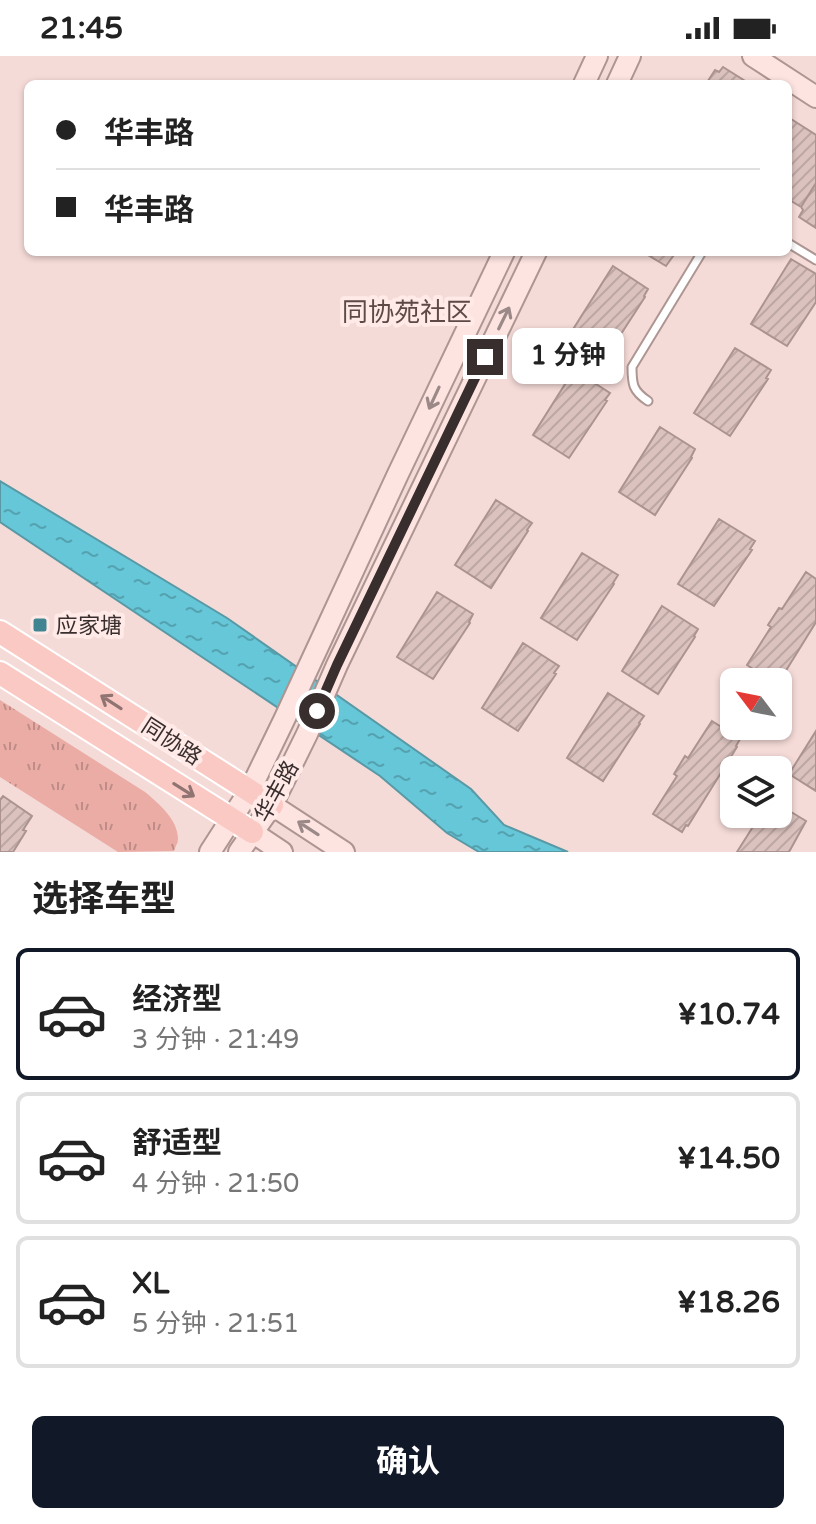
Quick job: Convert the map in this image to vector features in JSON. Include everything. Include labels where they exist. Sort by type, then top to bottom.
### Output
[{"type":"main road","points":[[586,80],[597,56]]},
{"type":"main road","points":[[619,80],[630,56]]},
{"type":"main road","points":[[753,56],[790,80]]},
{"type":"main road","points":[[792,81],[816,97]]},
{"type":"main road","name":"华丰路","points":[[210,852],[250,790],[502,256]]},
{"type":"main road","name":"华丰路","points":[[239,852],[272,805],[534,256]]},
{"type":"main road","name":"同协路","points":[[0,632],[344,852]]},
{"type":"main road","name":"同协路","points":[[0,673],[282,852]]},
{"type":"lane","points":[[792,245],[816,260]]},
{"type":"lane","points":[[648,401],[637,394],[632,382],[632,367],[700,256]]},
{"type":"green space","points":[[0,700],[150,796],[175,825],[178,839],[174,851],[118,852],[0,777]]},
{"type":"water","points":[[0,481],[227,618],[471,789],[504,825],[568,852],[479,852],[447,833],[380,776],[0,522]]},
{"type":"building","points":[[723,67],[744,80],[709,80],[715,70],[719,72]]},
{"type":"building","points":[[792,120],[816,135],[816,183],[801,207],[792,201]]},
{"type":"building","points":[[816,183],[816,228],[799,217],[803,210],[801,207]]},
{"type":"building","points":[[650,256],[673,256],[666,266]]},
{"type":"building","points":[[791,259],[816,274],[816,302],[787,346],[751,324]]},
{"type":"building","points":[[613,266],[648,289],[608,354],[572,331]]},
{"type":"building","points":[[735,348],[771,370],[730,436],[694,413]]},
{"type":"building","points":[[574,370],[610,393],[569,458],[533,435]]},
{"type":"building","points":[[660,427],[695,449],[655,515],[619,492]]},
{"type":"building","points":[[496,500],[532,523],[491,588],[455,565]]},
{"type":"building","points":[[719,519],[755,541],[714,606],[678,584]]},
{"type":"building","points":[[582,553],[618,575],[577,640],[541,618]]},
{"type":"building","points":[[806,572],[816,579],[816,622],[788,668],[752,668],[747,665],[771,627],[768,625],[779,608],[782,609]]},
{"type":"building","points":[[437,592],[473,614],[433,679],[397,657]]},
{"type":"building","points":[[662,606],[698,629],[658,694],[622,671]]},
{"type":"building","points":[[523,643],[559,666],[518,731],[482,708]]},
{"type":"building","points":[[608,693],[644,716],[603,781],[567,758]]},
{"type":"building","points":[[712,721],[720,726],[720,740],[739,740],[731,756],[720,756],[720,774],[682,832],[653,814],[677,776],[674,774],[685,756],[688,758]]},
{"type":"building","points":[[816,731],[816,791],[792,776],[792,769]]},
{"type":"building","points":[[3,796],[32,816],[13,852],[0,852],[0,800]]},
{"type":"building","points":[[792,812],[806,821],[789,852],[737,852],[752,828],[792,828]]},
{"type":"place","name":"应家塘","points":[[40,625]]},
{"type":"district","name":"同协苑社区","points":[[407,312]]},
{"type":"route","points":[[317,711],[485,357]]}]
